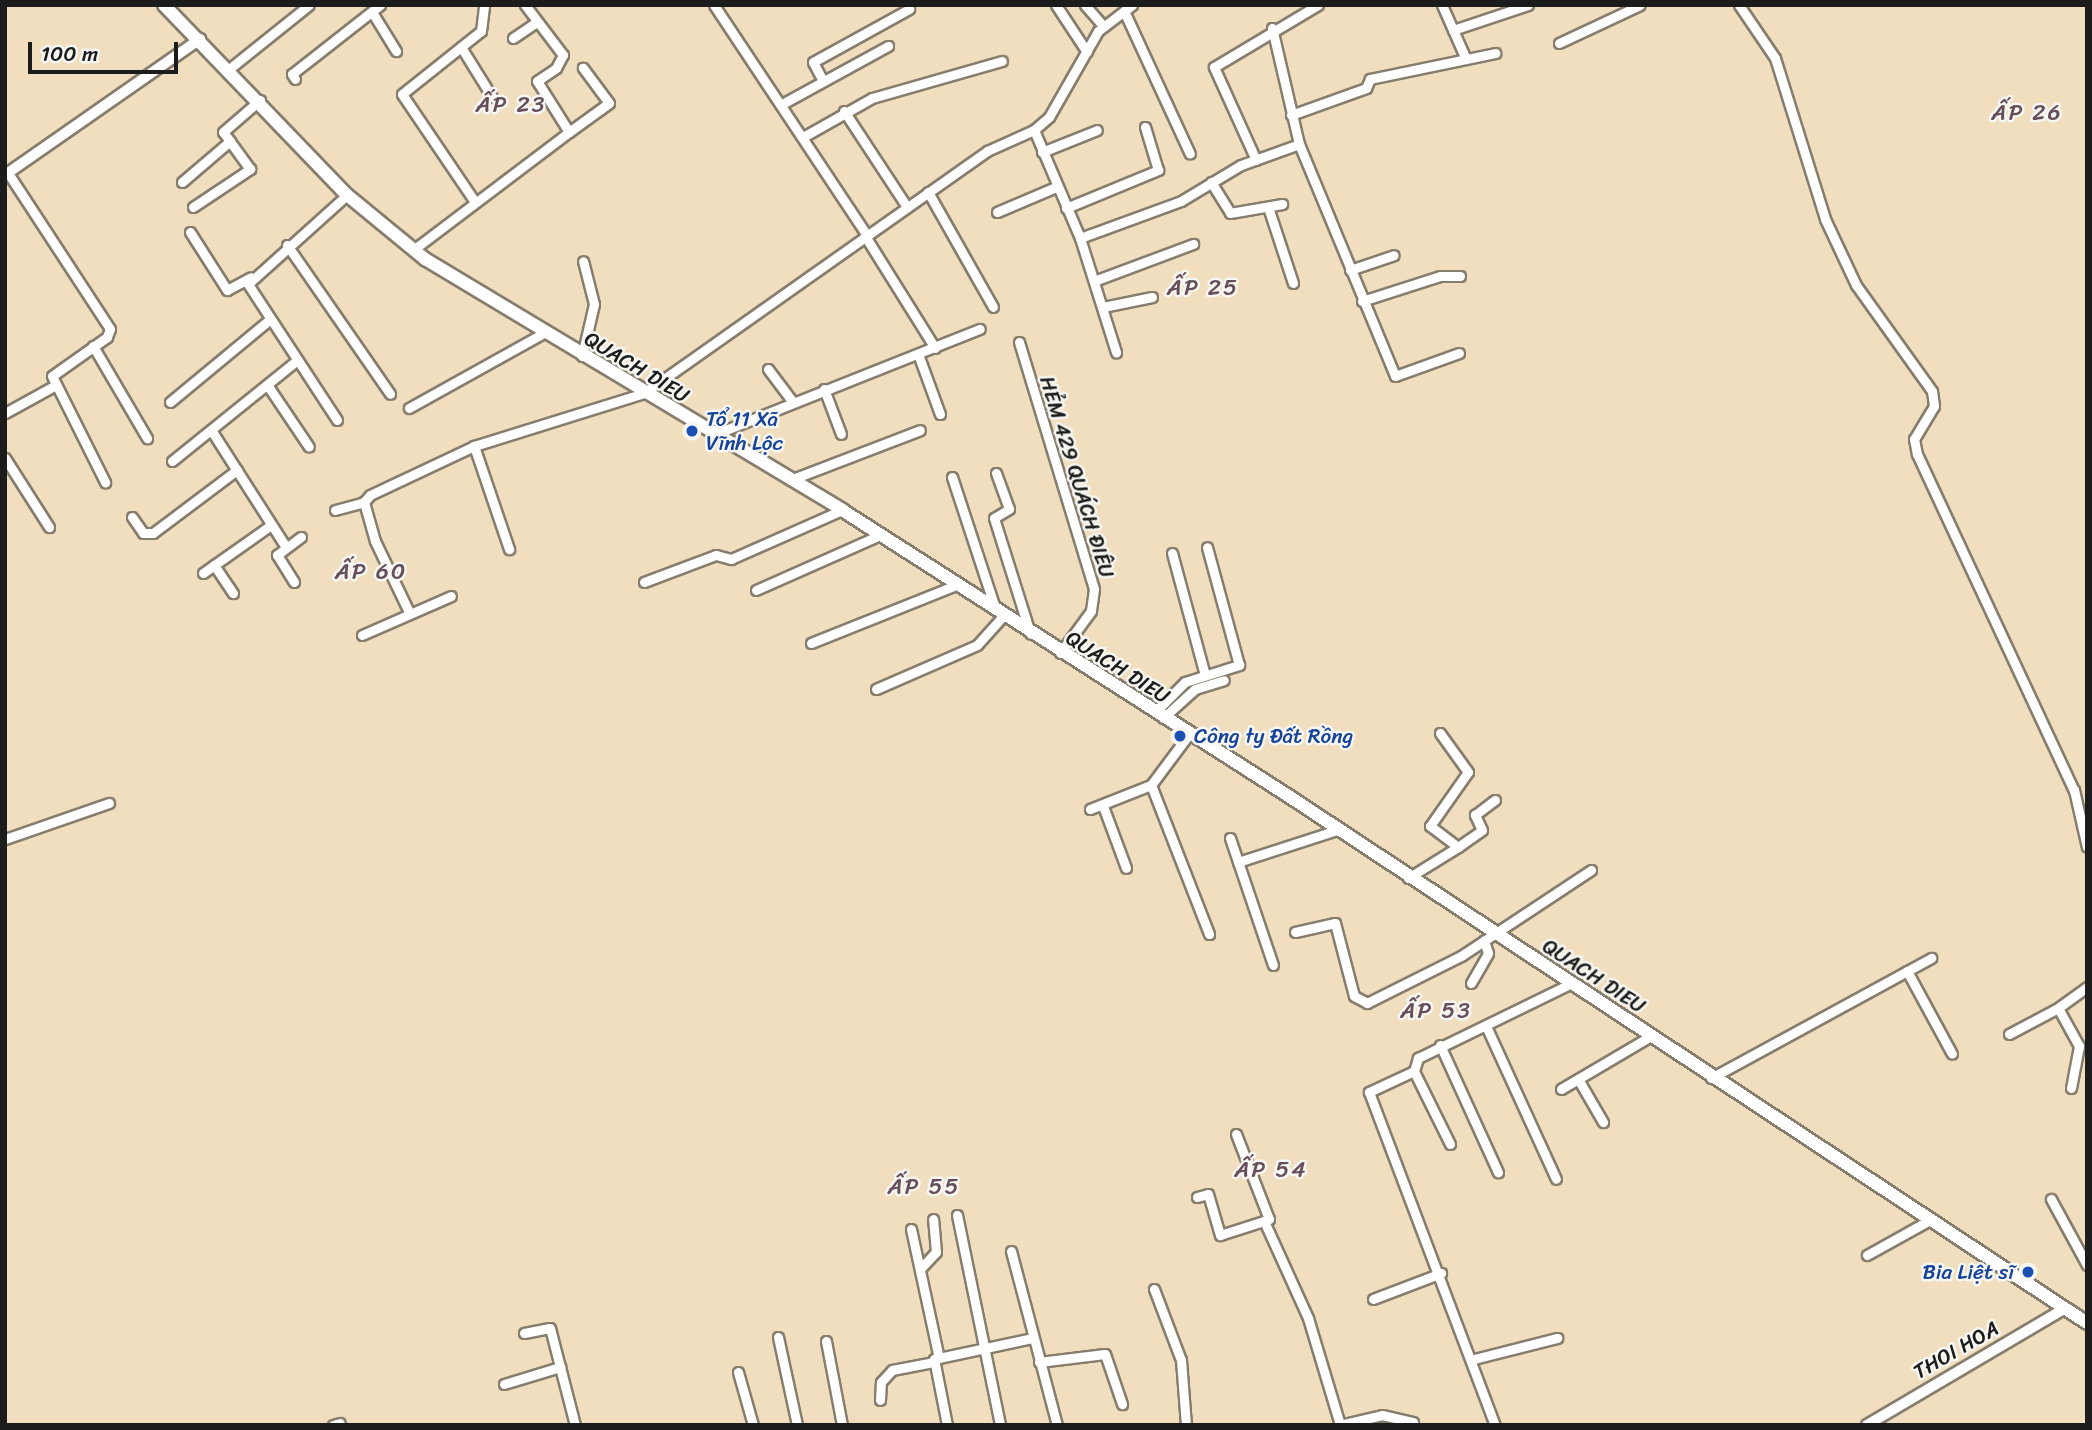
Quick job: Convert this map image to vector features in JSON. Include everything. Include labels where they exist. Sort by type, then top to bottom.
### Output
[{"type":"main road","name":"QUACH DIEU","points":[[164,5],[260,100],[347,195],[413,250],[544,333],[842,510],[1337,830],[1489,938],[1570,984],[1928,1222],[2087,1323]]},
{"type":"street","points":[[229,69],[309,5]]},
{"type":"street","points":[[525,5],[563,55],[537,81],[569,132]]},
{"type":"street","points":[[713,5],[782,104],[935,348]]},
{"type":"street","points":[[1056,5],[1087,51]]},
{"type":"street","points":[[1085,5],[1103,26]]},
{"type":"street","points":[[1256,160],[1214,67],[1272,28],[1318,5]]},
{"type":"street","points":[[1442,5],[1465,57]]},
{"type":"street","points":[[1453,30],[1528,5]]},
{"type":"street","points":[[1559,43],[1640,5]]},
{"type":"street","points":[[1740,5],[1775,58],[1825,219],[1856,285],[1932,391],[1934,406],[1914,439],[1917,454],[2075,798],[2087,847]]},
{"type":"street","points":[[475,202],[402,97],[485,26],[480,6]]},
{"type":"street","points":[[295,79],[292,74],[376,8],[396,51]]},
{"type":"street","points":[[335,510],[364,502],[474,446],[644,393],[987,151],[1034,130],[1049,117],[1103,26],[1128,8],[1190,154]]},
{"type":"street","points":[[823,81],[813,62],[909,9]]},
{"type":"street","points":[[513,38],[537,22]]},
{"type":"street","points":[[1272,28],[1299,144],[1395,376],[1458,353]]},
{"type":"street","points":[[105,482],[53,374],[93,346],[110,329],[7,174],[200,39]]},
{"type":"street","points":[[461,47],[492,97]]},
{"type":"street","points":[[782,104],[888,47]]},
{"type":"street","points":[[1291,115],[1366,89],[1370,79],[1465,57],[1495,53]]},
{"type":"street","points":[[803,137],[844,111],[1002,61]]},
{"type":"street","points":[[413,250],[609,103],[583,68]]},
{"type":"street","points":[[193,207],[250,169],[223,132],[260,100]]},
{"type":"street","points":[[844,111],[908,207]]},
{"type":"street","points":[[1066,208],[1158,170],[1146,127]]},
{"type":"street","points":[[1034,130],[1080,238],[1116,352]]},
{"type":"street","points":[[1042,152],[1097,130]]},
{"type":"street","points":[[182,182],[230,141]]},
{"type":"street","points":[[1080,238],[1181,201],[1256,160],[1299,144]]},
{"type":"street","points":[[1212,182],[1230,213],[1282,204]]},
{"type":"street","points":[[996,212],[1056,187]]},
{"type":"street","points":[[928,192],[993,306]]},
{"type":"street","points":[[190,232],[228,290],[251,277],[347,195]]},
{"type":"street","points":[[1268,207],[1293,283]]},
{"type":"street","points":[[1094,281],[1193,244]]},
{"type":"street","points":[[287,245],[390,394]]},
{"type":"street","points":[[1350,270],[1394,254]]},
{"type":"street","points":[[582,356],[594,304],[583,261]]},
{"type":"street","points":[[1362,301],[1440,276],[1460,276]]},
{"type":"street","points":[[251,277],[251,291],[268,321],[337,420]]},
{"type":"street","points":[[1103,307],[1152,297]]},
{"type":"street","points":[[170,402],[268,321]]},
{"type":"street","points":[[713,435],[792,401],[980,330]]},
{"type":"street","points":[[410,408],[544,333]]},
{"type":"street","name":"HẺM 429 QUÁCH ĐIÊU","points":[[1018,342],[1094,589],[1091,611],[1060,653]]},
{"type":"street","points":[[93,346],[147,438]]},
{"type":"street","points":[[918,354],[940,414]]},
{"type":"street","points":[[172,461],[213,433],[297,360]]},
{"type":"street","points":[[768,369],[792,401]]},
{"type":"street","points":[[5,413],[56,385]]},
{"type":"street","points":[[268,386],[309,447]]},
{"type":"street","points":[[824,389],[841,434]]},
{"type":"street","points":[[790,480],[920,430]]},
{"type":"street","points":[[213,433],[286,547]]},
{"type":"street","points":[[474,446],[509,549]]},
{"type":"street","points":[[5,458],[49,527]]},
{"type":"street","points":[[132,517],[143,533],[153,533],[237,470]]},
{"type":"street","points":[[996,473],[1009,509],[994,518],[1030,633]]},
{"type":"street","points":[[876,689],[977,645],[999,613],[952,477]]},
{"type":"street","points":[[364,502],[409,612]]},
{"type":"street","points":[[644,582],[716,555],[731,559],[842,510]]},
{"type":"street","points":[[203,573],[271,525]]},
{"type":"street","points":[[756,590],[880,535]]},
{"type":"street","points":[[294,582],[276,557],[301,537]]},
{"type":"street","points":[[1159,715],[1185,682],[1239,665],[1207,547]]},
{"type":"street","points":[[1172,553],[1205,675]]},
{"type":"street","points":[[214,565],[233,593]]},
{"type":"street","points":[[811,643],[956,585]]},
{"type":"street","points":[[362,635],[409,612],[451,596]]},
{"type":"street","points":[[1159,715],[1195,689],[1224,680]]},
{"type":"street","points":[[1440,733],[1468,772],[1430,826],[1458,847]]},
{"type":"street","points":[[1090,809],[1151,785],[1189,734]]},
{"type":"street","points":[[1151,785],[1209,934]]},
{"type":"street","points":[[2075,798],[2087,793]]},
{"type":"street","points":[[1408,878],[1482,830],[1475,815],[1495,800]]},
{"type":"street","points":[[5,839],[109,803]]},
{"type":"street","points":[[1102,806],[1126,868]]},
{"type":"street","points":[[1238,862],[1337,830]]},
{"type":"street","points":[[1230,838],[1273,965]]},
{"type":"street","points":[[1295,932],[1335,923],[1354,996],[1365,1004],[1394,995],[1489,938],[1591,870]]},
{"type":"street","points":[[1471,983],[1488,953],[1489,938]]},
{"type":"street","points":[[1711,1078],[1931,958]]},
{"type":"street","points":[[1907,971],[1952,1054]]},
{"type":"street","points":[[1495,1425],[1474,1359],[1369,1092],[1414,1071],[1421,1055],[1570,984]]},
{"type":"street","points":[[2009,1034],[2058,1008],[2087,987]]},
{"type":"street","points":[[2058,1008],[2079,1046],[2071,1088]]},
{"type":"street","points":[[1486,1026],[1556,1179]]},
{"type":"street","points":[[1561,1089],[1651,1037]]},
{"type":"street","points":[[1440,1045],[1497,1172]]},
{"type":"street","points":[[1414,1071],[1450,1144]]},
{"type":"street","points":[[1578,1079],[1603,1122]]},
{"type":"street","points":[[1196,1197],[1209,1194],[1220,1235],[1269,1219],[1236,1134]]},
{"type":"street","points":[[2051,1199],[2085,1253],[2087,1265]]},
{"type":"street","points":[[957,1215],[1000,1425]]},
{"type":"street","points":[[921,1268],[936,1252],[933,1219]]},
{"type":"street","points":[[1264,1221],[1308,1318],[1340,1425],[1382,1415],[1413,1422]]},
{"type":"street","points":[[1867,1255],[1928,1222]]},
{"type":"street","points":[[911,1229],[921,1268],[947,1425]]},
{"type":"street","points":[[1011,1251],[1057,1425]]},
{"type":"street","points":[[1373,1299],[1441,1273]]},
{"type":"street","points":[[1154,1289],[1181,1360],[1186,1425]]},
{"type":"street","name":"THOI HOA","points":[[1867,1425],[2064,1309]]},
{"type":"street","points":[[524,1333],[550,1328],[575,1425]]},
{"type":"street","points":[[778,1337],[797,1425]]},
{"type":"street","points":[[880,1400],[881,1382],[892,1370],[1032,1338]]},
{"type":"street","points":[[1474,1359],[1557,1338]]},
{"type":"street","points":[[825,1341],[842,1425]]},
{"type":"street","points":[[1040,1362],[1105,1354],[1122,1404]]},
{"type":"street","points":[[504,1384],[559,1367]]},
{"type":"street","points":[[738,1372],[752,1425]]},
{"type":"place","name":"Tổ 11 Xã Vĩnh Lộc","points":[[692,431]]},
{"type":"place","name":"Công ty Đất Rồng","points":[[1180,736]]},
{"type":"place","name":"Bia Liệt sĩ","points":[[2028,1272]]},
{"type":"district","name":"ẤP 23","points":[[511,105]]},
{"type":"district","name":"ẤP 26","points":[[2027,113]]},
{"type":"district","name":"ẤP 25","points":[[1203,288]]},
{"type":"district","name":"ẤP 60","points":[[371,572]]},
{"type":"district","name":"ẤP 53","points":[[1436,1011]]},
{"type":"district","name":"ẤP 54","points":[[1271,1170]]},
{"type":"district","name":"ẤP 55","points":[[924,1187]]}]
